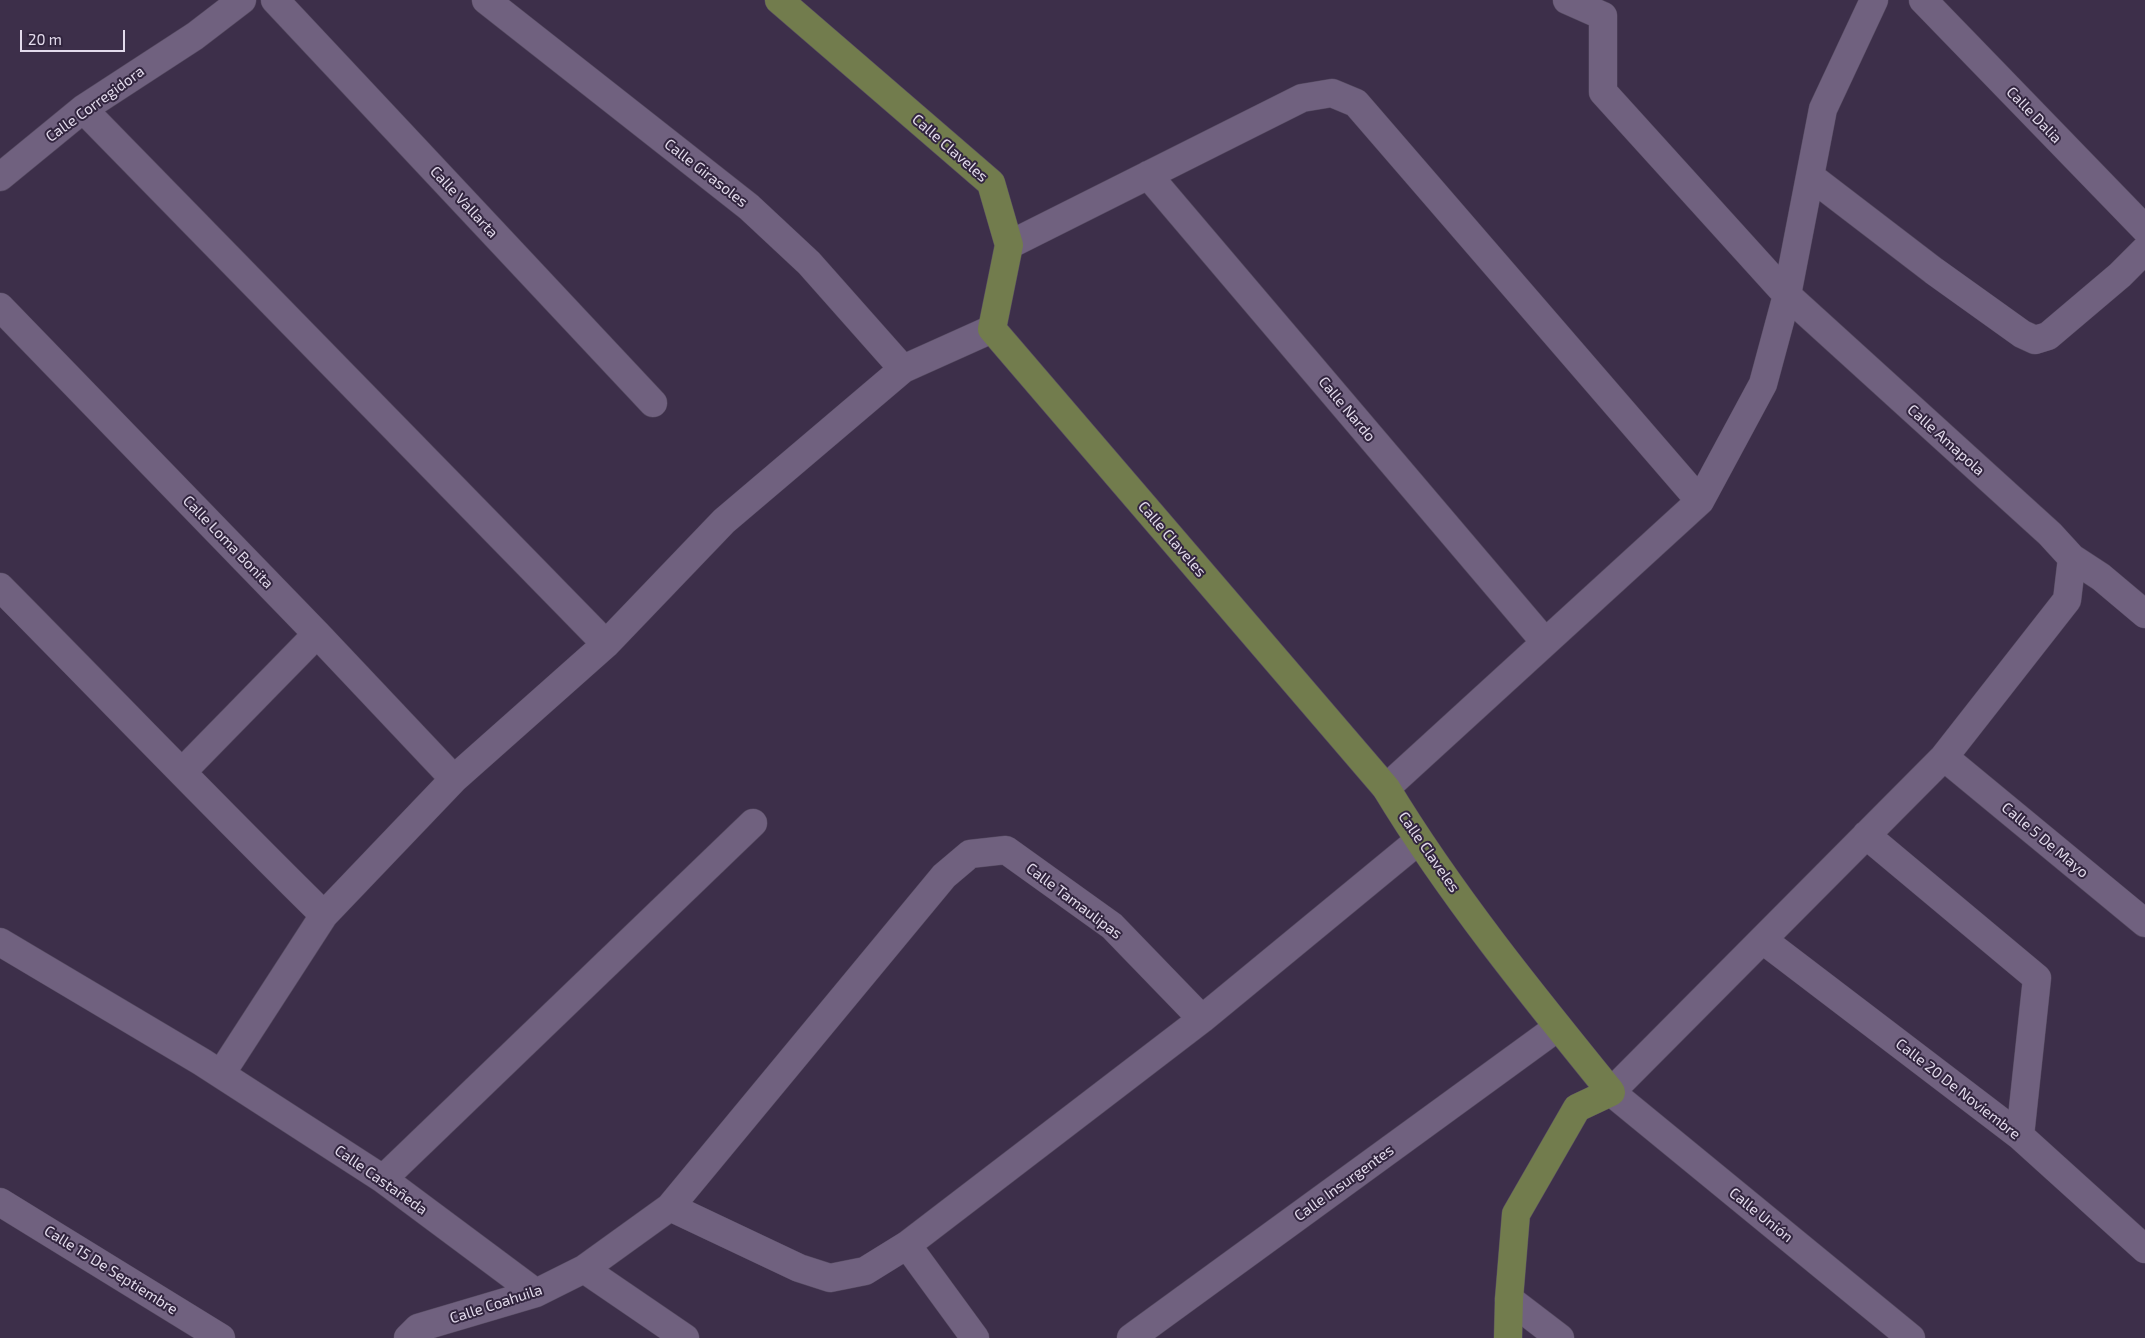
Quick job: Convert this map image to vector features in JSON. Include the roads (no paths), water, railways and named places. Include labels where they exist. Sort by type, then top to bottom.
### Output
[{"type":"main road","name":"Calle Claveles","points":[[779,0],[991,183],[1009,245],[992,329],[1386,788],[1418,841],[1558,1027],[1611,1092]]},
{"type":"main road","points":[[1508,1338],[1509,1299],[1516,1214],[1577,1108],[1611,1092]]},
{"type":"street","name":"Calle Corregidora","points":[[0,177],[83,109],[195,36],[242,0]]},
{"type":"street","name":"Calle Vallarta","points":[[275,0],[653,403]]},
{"type":"street","name":"Calle Girasoles","points":[[486,0],[748,206],[809,263],[903,370]]},
{"type":"street","points":[[1567,0],[1608,8]]},
{"type":"street","points":[[1386,788],[1700,501],[1763,384],[1787,295],[1823,109],[1874,0]]},
{"type":"street","name":"Calle Dalia","points":[[1923,0],[2145,229]]},
{"type":"street","name":"Calle Amapola","points":[[1608,8],[1603,92],[1787,295],[2050,534],[2072,558],[2101,576],[2145,614]]},
{"type":"street","points":[[1009,245],[1302,98],[1332,93],[1356,103],[1700,501]]},
{"type":"street","points":[[83,109],[606,644]]},
{"type":"street","name":"Calle Nardo","points":[[1148,175],[1545,642]]},
{"type":"street","points":[[1810,176],[1934,271],[2022,334],[2035,340],[2048,336],[2120,275],[2145,250]]},
{"type":"street","name":"Calle Loma Bonita","points":[[0,307],[317,634],[454,779]]},
{"type":"street","points":[[221,1074],[324,915],[454,779],[606,644],[724,521],[903,370],[992,329]]},
{"type":"street","points":[[1611,1092],[1944,757],[2067,600],[2072,558]]},
{"type":"street","points":[[0,587],[183,771],[243,836],[324,915]]},
{"type":"street","points":[[183,771],[317,634]]},
{"type":"street","name":"Calle 5 De Mayo","points":[[1944,757],[2145,923]]},
{"type":"street","points":[[383,1180],[753,823]]},
{"type":"street","points":[[1866,836],[2038,978],[2020,1136]]},
{"type":"street","points":[[670,1207],[799,1268],[830,1278],[865,1271],[907,1245],[1202,1019],[1418,841]]},
{"type":"street","name":"Calle Tamaulipas","points":[[1006,850],[1112,926],[1202,1019]]},
{"type":"street","name":"Calle Coahuila","points":[[418,1335],[536,1293],[584,1269],[670,1207],[944,876],[970,854],[1006,850]]},
{"type":"street","name":"Calle 20 De Noviembre","points":[[1762,940],[2020,1136],[2145,1249]]},
{"type":"street","name":"Calle Castañeda","points":[[0,942],[221,1074],[383,1180],[536,1293]]},
{"type":"street","name":"Calle Insurgentes","points":[[1131,1338],[1558,1027]]},
{"type":"street","name":"Calle Unión","points":[[1611,1092],[1911,1338]]},
{"type":"street","name":"Calle 15 De Septiembre","points":[[0,1202],[221,1338]]},
{"type":"street","points":[[907,1245],[975,1338]]},
{"type":"street","points":[[584,1269],[684,1338]]},
{"type":"street","points":[[1509,1299],[1560,1338]]}]
